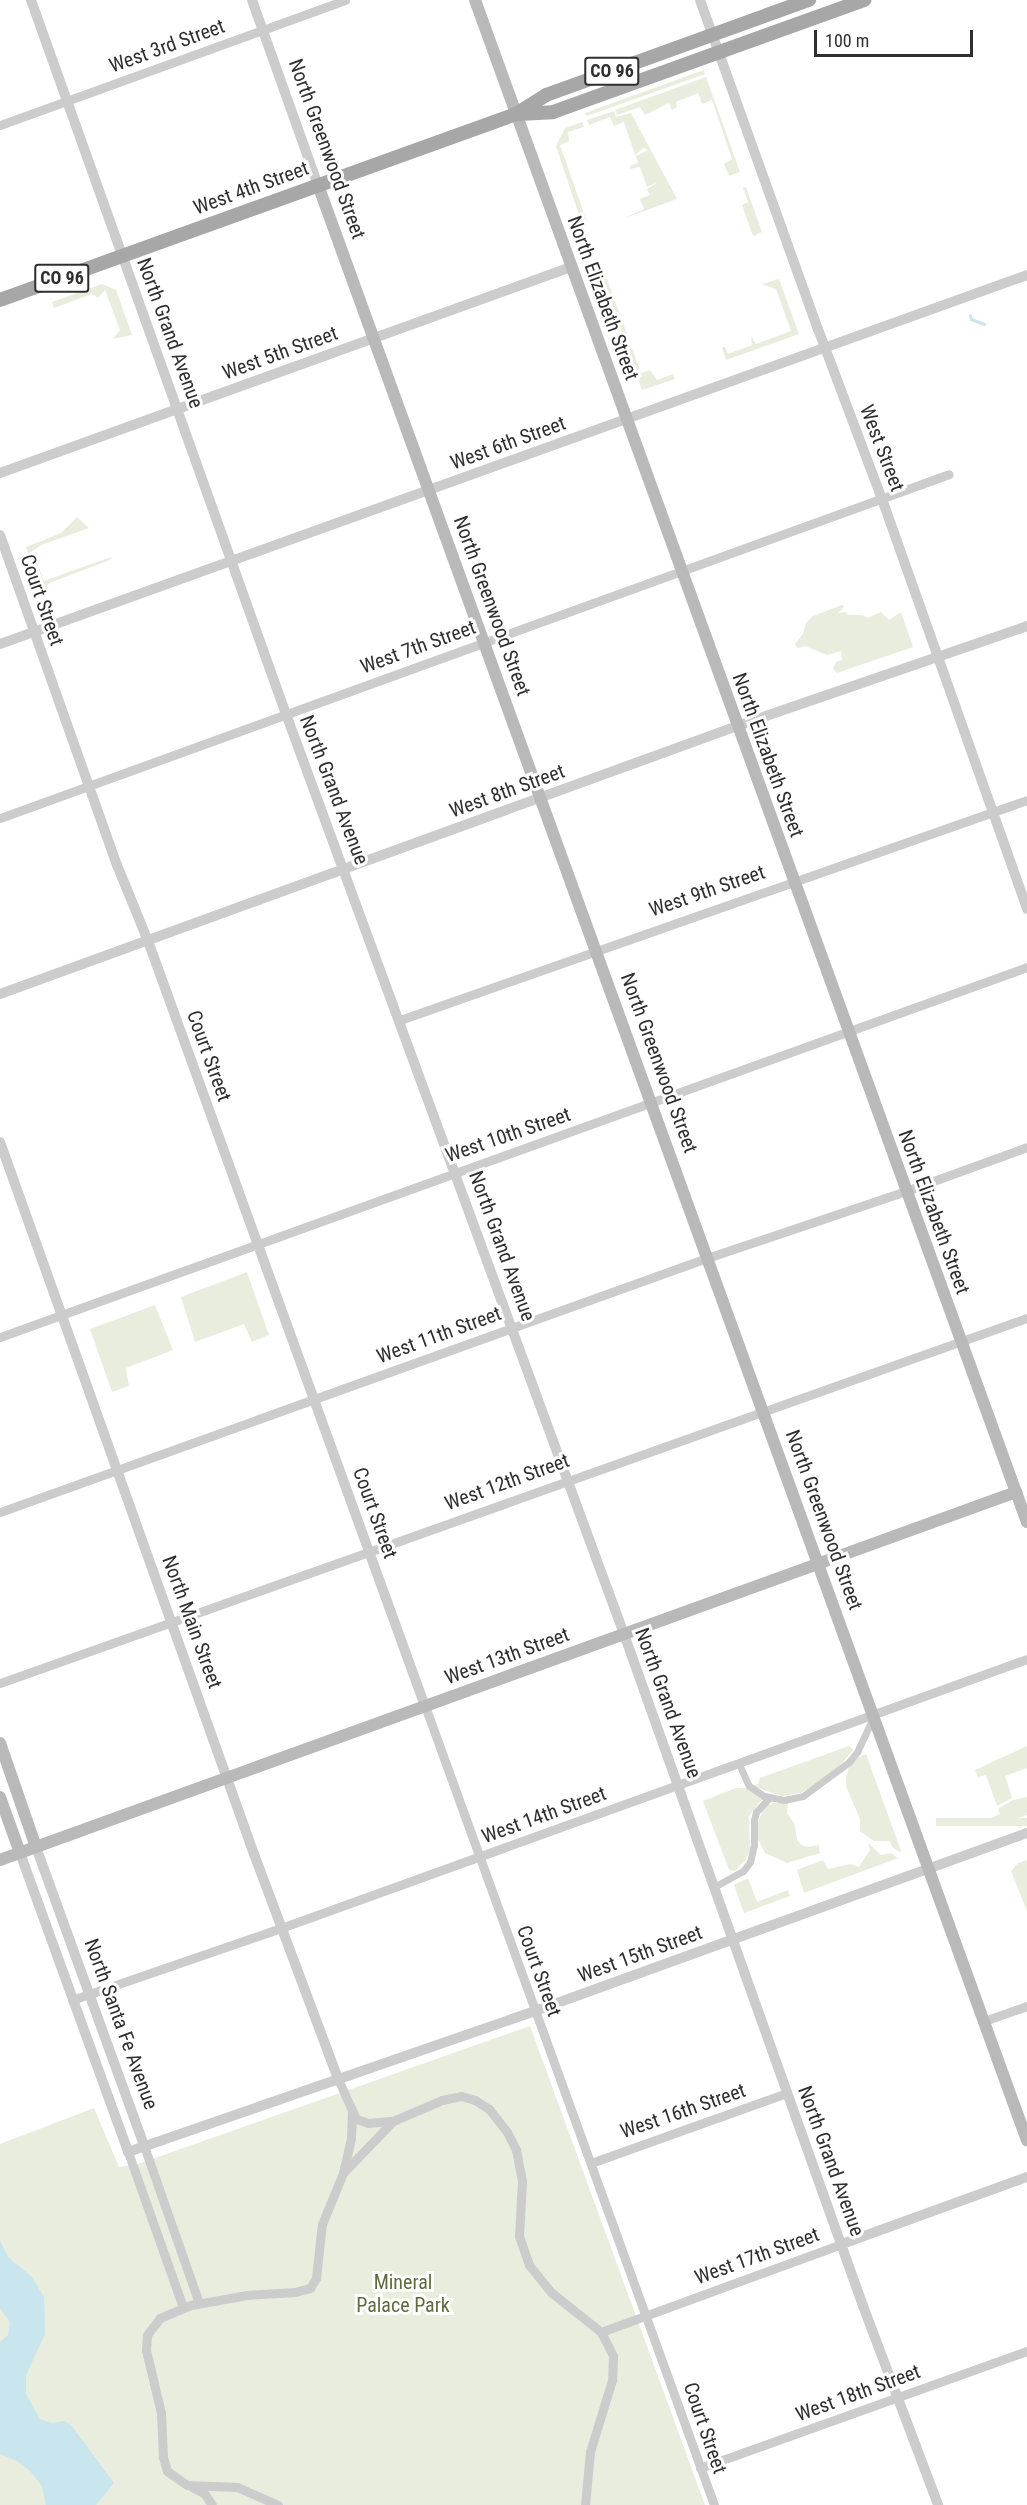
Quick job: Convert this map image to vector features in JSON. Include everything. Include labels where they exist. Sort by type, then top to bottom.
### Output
[{"type":"main road","name":"North Elizabeth Street","points":[[475,0],[792,880],[961,1341],[1022,1490],[1027,1522]]},
{"type":"main road","name":"West 4th Street","points":[[0,300],[516,114],[546,95],[809,0]]},
{"type":"main road","name":"West 4th Street","points":[[516,114],[553,112],[864,0]]},
{"type":"main road","name":"North Greenwood Street","points":[[318,185],[542,797],[1027,2140]]},
{"type":"main road","name":"West 13th Street","points":[[0,1860],[1022,1490]]},
{"type":"main road","name":"North Santa Fe Avenue","points":[[0,1743],[36,1847]]},
{"type":"main road","name":"North Santa Fe Avenue","points":[[0,1797],[20,1852]]},
{"type":"street","name":"North Grand Avenue","points":[[31,0],[179,409],[286,714],[345,868],[513,1327],[566,1480],[624,1634],[938,2505]]},
{"type":"street","name":"North Greenwood Street","points":[[252,0],[318,185]]},
{"type":"street","name":"West 3rd Street","points":[[0,124],[345,0]]},
{"type":"street","name":"West Street","points":[[700,0],[825,349],[882,499],[1027,909]]},
{"type":"street","name":"West 5th Street","points":[[0,473],[571,267]]},
{"type":"street","name":"West 6th Street","points":[[0,644],[1027,275]]},
{"type":"street","name":"West 7th Street","points":[[0,818],[949,474]]},
{"type":"street","name":"Court Street","points":[[0,535],[89,786],[259,1245],[714,2505]]},
{"type":"street","name":"West 8th Street","points":[[0,994],[738,726],[1027,626]]},
{"type":"street","name":"West 9th Street","points":[[400,1020],[792,880],[1027,800]]},
{"type":"street","name":"West 10th Street","points":[[0,1336],[259,1245],[1027,967]]},
{"type":"street","name":"North Main Street","points":[[0,1142],[4,1164],[118,1469],[281,1928],[352,2113],[356,2119],[368,2123],[393,2121],[453,2097],[468,2097],[489,2109],[512,2141],[519,2160],[522,2181],[519,2236],[529,2265],[547,2289],[601,2332],[613,2356],[614,2371],[591,2452],[585,2505]]},
{"type":"street","name":"West 11th Street","points":[[0,1512],[708,1257],[906,1191],[1027,1147]]},
{"type":"street","name":"West 12th Street","points":[[0,1683],[1027,1318]]},
{"type":"street","name":"West 14th Street","points":[[72,2000],[281,1928],[1027,1659]]},
{"type":"street","points":[[739,1764],[749,1786],[769,1797],[784,1800],[803,1796],[834,1776],[857,1752],[874,1716]]},
{"type":"street","points":[[714,1887],[743,1871],[750,1862],[754,1845],[756,1812],[769,1797]]},
{"type":"street","name":"West 15th Street","points":[[128,2152],[535,2011],[1027,1833]]},
{"type":"street","name":"North Santa Fe Avenue","points":[[36,1847],[199,2303]]},
{"type":"street","name":"North Santa Fe Avenue","points":[[20,1852],[183,2307]]},
{"type":"street","points":[[984,2021],[1027,2006]]},
{"type":"street","name":"West 16th Street","points":[[591,2163],[788,2093]]},
{"type":"street","name":"North Main Street","points":[[199,2303],[247,2295],[304,2291],[314,2284],[322,2224],[343,2173],[351,2138],[352,2113]]},
{"type":"street","name":"North Main Street","points":[[343,2173],[393,2121]]},
{"type":"street","name":"West 17th Street","points":[[601,2332],[1027,2177]]},
{"type":"street","points":[[199,2303],[183,2307],[160,2318],[147,2335],[146,2350],[161,2413],[164,2464],[172,2476],[204,2493],[212,2505]]},
{"type":"street","name":"West 18th Street","points":[[700,2468],[1027,2351]]},
{"type":"street","points":[[187,2485],[237,2487],[278,2505]]},
{"type":"green space","points":[[704,70],[705,74],[587,116],[585,113]]},
{"type":"green space","points":[[706,77],[740,172],[729,176],[724,164],[732,159],[712,100],[702,104],[698,93],[676,102],[677,107],[672,110],[669,103],[645,115],[640,107],[617,115],[615,110]]},
{"type":"green space","points":[[614,111],[616,117],[631,113],[677,199],[622,219],[644,209],[640,199],[650,195],[647,189],[658,182],[647,187],[640,167],[630,169],[630,166],[638,163],[636,156],[648,150],[644,148],[635,155],[624,122],[614,126],[610,117],[589,125],[587,120]]},
{"type":"green space","points":[[582,122],[584,127],[568,132],[569,141],[560,145],[587,222],[582,224],[556,146],[565,128]]},
{"type":"green space","points":[[746,187],[762,232],[753,236],[742,205],[748,202],[743,188]]},
{"type":"green space","points":[[606,276],[641,373],[650,370],[657,380],[673,374],[675,379],[642,390],[602,277]]},
{"type":"green space","points":[[779,279],[799,334],[726,360],[722,347],[725,347],[728,354],[752,345],[751,336],[756,344],[791,331],[776,289],[762,284]]},
{"type":"green space","points":[[102,284],[116,290],[132,335],[113,339],[120,330],[105,290],[98,298],[92,294],[54,308],[52,302]]},
{"type":"green space","points":[[77,517],[89,528],[41,545],[28,554],[26,547],[61,533]]},
{"type":"green space","points":[[111,557],[110,560],[49,583],[42,592],[31,562],[36,560],[44,581]]},
{"type":"green space","points":[[842,605],[844,607],[838,613],[846,612],[848,615],[862,615],[868,618],[881,612],[889,620],[901,612],[913,647],[837,673],[833,669],[836,662],[842,660],[841,651],[827,655],[805,646],[798,648],[795,644],[803,634],[806,623],[813,616]]},
{"type":"green space","points":[[247,1272],[269,1335],[252,1342],[244,1324],[195,1342],[181,1297]]},
{"type":"green space","points":[[155,1305],[173,1350],[126,1368],[129,1386],[112,1392],[90,1329]]},
{"type":"green space","points":[[849,1746],[853,1750],[843,1762],[827,1777],[801,1793],[781,1796],[753,1786],[758,1784],[760,1778]]},
{"type":"green space","points":[[1027,1746],[1027,1768],[1005,1776],[1012,1798],[997,1806],[986,1775],[978,1777],[975,1770]]},
{"type":"green space","points":[[866,1754],[900,1852],[893,1848],[889,1841],[874,1841],[860,1831],[860,1819],[846,1786],[846,1778],[849,1766]]},
{"type":"green space","points":[[736,1788],[745,1788],[762,1799],[749,1816],[750,1850],[746,1859],[735,1871],[729,1870],[703,1801]]},
{"type":"green space","points":[[1027,1797],[1027,1815],[994,1826],[991,1818],[1000,1814],[998,1809],[1013,1800]]},
{"type":"green space","points":[[773,1803],[788,1803],[787,1813],[795,1825],[797,1840],[801,1845],[807,1847],[819,1845],[820,1853],[787,1863],[765,1853],[757,1837],[757,1824],[765,1806]]},
{"type":"green space","points":[[936,1818],[1027,1818],[1027,1826],[936,1826]]},
{"type":"green space","points":[[868,1843],[881,1855],[891,1853],[898,1858],[804,1893],[797,1870],[823,1860],[828,1869],[850,1864],[859,1867],[870,1850]]},
{"type":"green space","points":[[1027,1860],[1027,1911],[1011,1871],[1018,1863]]},
{"type":"green space","points":[[748,1878],[757,1902],[788,1890],[790,1896],[744,1913],[734,1885]]},
{"type":"green space","name":"Mineral Palace Park","points":[[530,2026],[705,2505],[0,2505],[0,2144],[94,2108],[119,2167],[138,2164]]},
{"type":"water","points":[[0,2241],[8,2257],[32,2277],[44,2297],[45,2334],[26,2375],[26,2394],[40,2419],[52,2423],[64,2421],[71,2425],[114,2483],[96,2505],[46,2505],[42,2486],[30,2471],[17,2461],[0,2454],[0,2342],[8,2335],[10,2322],[0,2308]]},
{"type":"waterway","points":[[970,315],[971,319],[984,324]]}]
